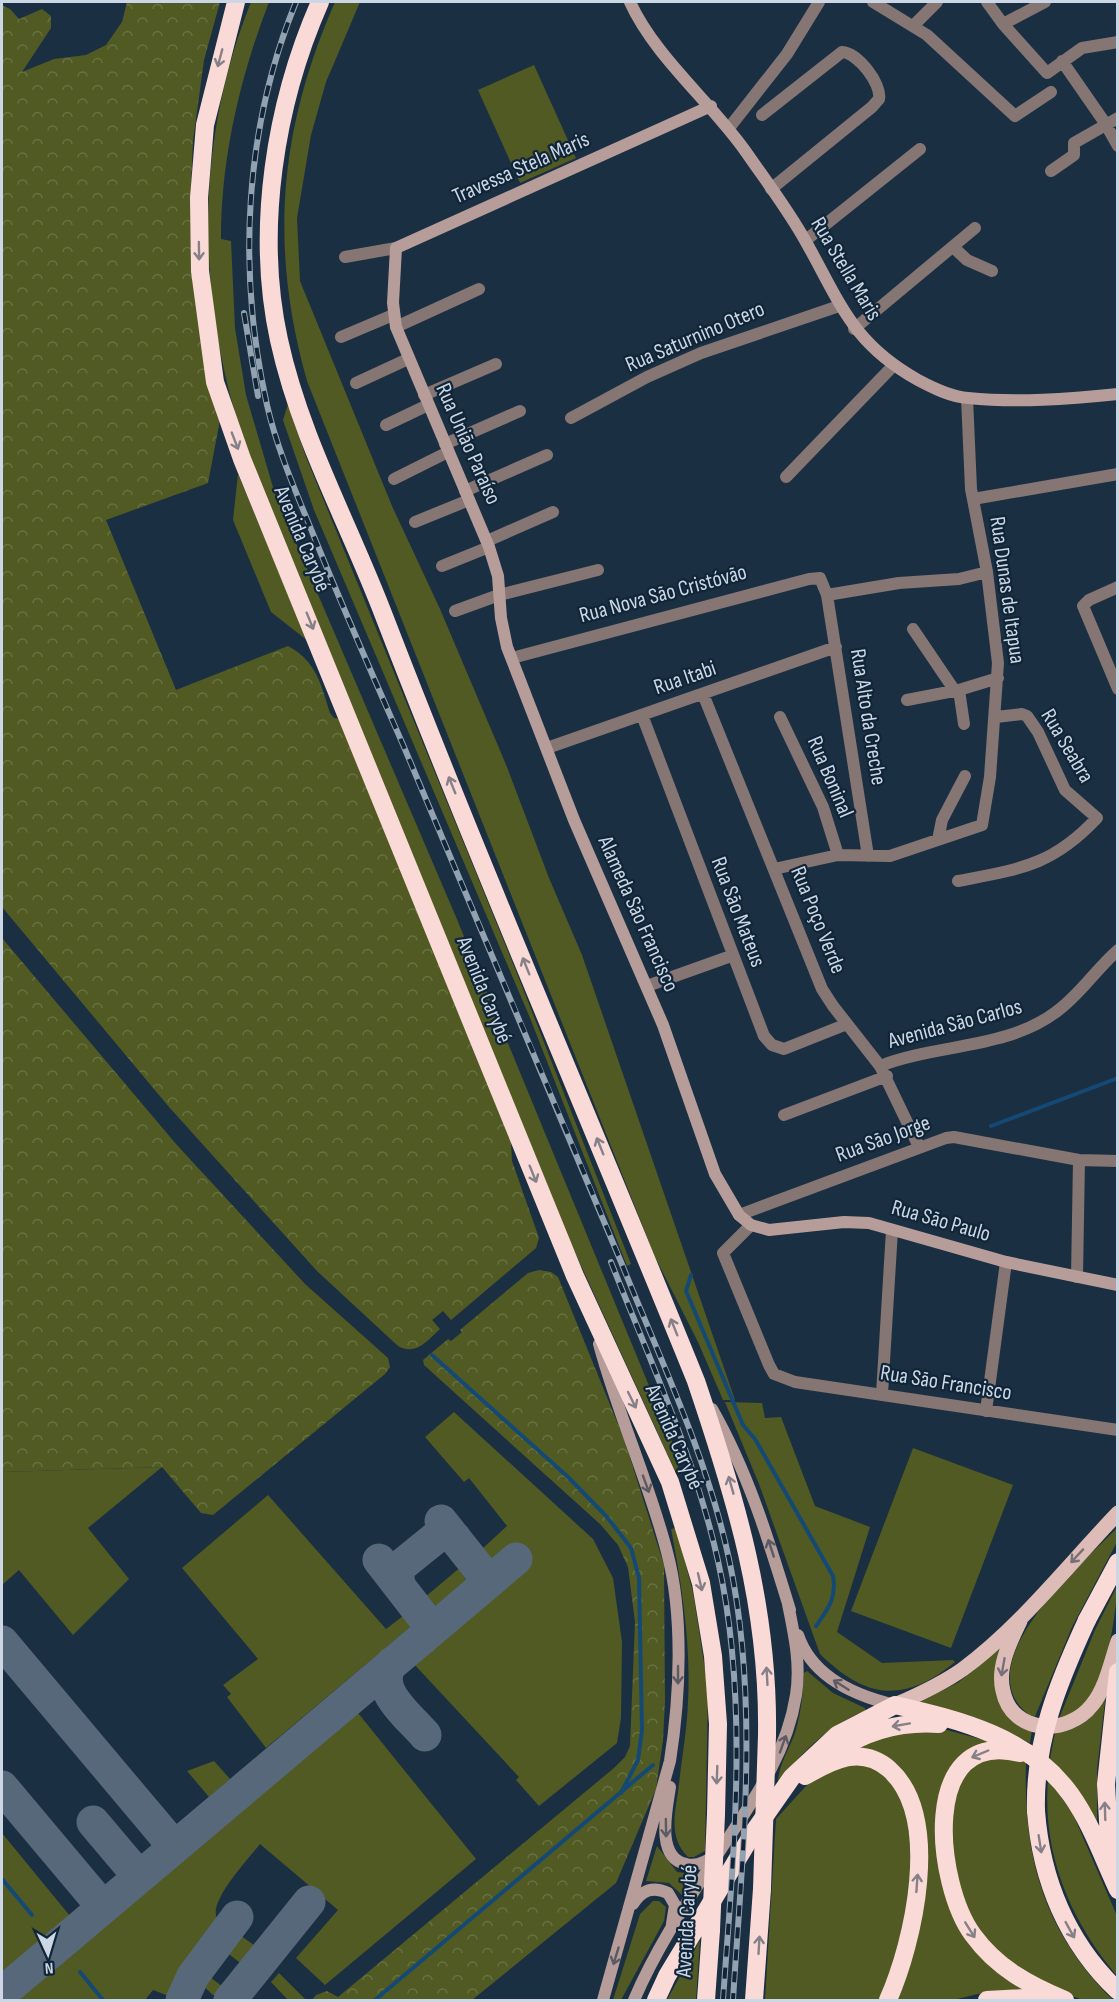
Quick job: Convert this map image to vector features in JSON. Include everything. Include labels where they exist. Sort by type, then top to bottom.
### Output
[{"type":"highway","name":"Avenida Carybé","points":[[236,2],[205,126],[199,198],[200,271],[215,382],[242,459],[590,1308],[670,1482],[701,1583],[717,1694],[716,1814],[706,2001]]},
{"type":"highway","name":"Avenida Carybé","points":[[320,2],[303,41],[286,97],[274,160],[271,227],[272,286],[279,339],[294,393],[320,463],[383,612],[696,1381],[728,1475],[754,1583],[766,1659],[767,1735],[762,1889],[754,2001]]},
{"type":"highway","points":[[1118,1562],[1087,1620],[1056,1689],[1042,1734],[1036,1768],[1036,1811],[1042,1860],[1062,1915],[1094,1967],[1118,1991]]},
{"type":"highway","points":[[1118,1672],[1105,1808],[1108,1851],[1118,1889]]},
{"type":"highway","points":[[656,2001],[667,1976],[755,1830],[792,1777],[820,1748],[855,1723],[895,1706],[949,1718],[1000,1737],[1036,1759],[1072,1796],[1118,1889]]},
{"type":"highway","points":[[755,1830],[806,1776],[848,1743],[874,1732],[900,1725],[942,1725],[1000,1737]]},
{"type":"highway","points":[[1036,1759],[1007,1750],[994,1749],[975,1755],[963,1764],[953,1780],[946,1808],[945,1863],[957,1905],[972,1935],[1000,1965],[1030,1985],[1065,2001]]},
{"type":"highway","points":[[806,1776],[840,1758],[866,1758],[890,1770],[901,1783],[909,1799],[917,1831],[917,1887],[908,1945],[888,2001]]},
{"type":"highway","points":[[987,2001],[1023,1998],[1043,2001]]},
{"type":"main road","points":[[895,1706],[926,1691],[964,1668],[1024,1612],[1118,1513]]},
{"type":"main road","points":[[1024,1612],[1007,1651],[1002,1683],[1008,1705],[1020,1718],[1034,1725],[1061,1726],[1072,1723],[1088,1711],[1101,1690],[1118,1641]]},
{"type":"street","name":"Rua Stella Maris","points":[[630,2],[649,33],[729,128],[806,240],[839,306],[854,329],[893,366],[927,385],[967,398],[1070,399],[1118,394]]},
{"type":"street","points":[[729,128],[787,54],[819,2]]},
{"type":"street","points":[[873,2],[914,24],[1015,116],[1051,92]]},
{"type":"street","points":[[914,24],[937,2]]},
{"type":"street","points":[[987,2],[1003,24],[1047,73],[1082,48],[1118,42]]},
{"type":"street","points":[[1003,24],[1045,2]]},
{"type":"street","points":[[762,115],[842,52],[855,57],[879,89],[879,99],[872,107],[771,189]]},
{"type":"street","points":[[1062,61],[1118,146]]},
{"type":"street","name":"Travessa Stela Maris","points":[[345,257],[396,248],[711,106]]},
{"type":"street","points":[[1051,171],[1074,155],[1074,143],[1105,123],[1118,118]]},
{"type":"street","points":[[806,240],[920,148]]},
{"type":"street","points":[[854,329],[975,228]]},
{"type":"street","points":[[953,247],[967,260],[992,271]]},
{"type":"street","name":"Rua União Paraíso","points":[[396,248],[395,321],[408,359],[488,544],[498,576],[504,639],[512,658]]},
{"type":"street","points":[[341,337],[395,321],[479,289]]},
{"type":"street","name":"Rua Saturnino Otero","points":[[571,418],[647,377],[701,353],[839,306]]},
{"type":"street","points":[[356,383],[408,359]]},
{"type":"street","points":[[386,425],[426,400],[496,364]]},
{"type":"street","points":[[786,477],[893,366]]},
{"type":"street","name":"Rua Dunas de Itapua","points":[[938,840],[975,829],[983,822],[996,717],[998,678],[995,629],[973,499],[967,398]]},
{"type":"street","points":[[394,479],[446,448],[520,411]]},
{"type":"street","points":[[415,522],[547,455]]},
{"type":"street","points":[[973,499],[1118,474]]},
{"type":"street","points":[[442,566],[553,512]]},
{"type":"street","points":[[455,611],[500,595],[598,570]]},
{"type":"street","name":"Rua Nova São Cristóvão","points":[[512,658],[774,587],[816,578],[826,589],[959,579],[987,572]]},
{"type":"street","points":[[1118,587],[1089,600],[1083,606],[1118,689]]},
{"type":"street","name":"Rua Alto da Creche","points":[[826,589],[868,856]]},
{"type":"street","points":[[913,629],[957,691],[964,724]]},
{"type":"street","name":"Rua Itabi","points":[[547,748],[836,647]]},
{"type":"street","name":"Alameda São Francisco","points":[[512,658],[574,820],[647,986],[722,1188],[739,1215],[751,1225]]},
{"type":"street","points":[[907,700],[957,691],[998,678]]},
{"type":"street","name":"Rua Poço Verde","points":[[703,694],[822,989],[884,1071],[919,1147]]},
{"type":"street","name":"Rua Seabra","points":[[958,881],[1041,862],[1072,842],[1097,818],[1065,790],[1038,732],[1027,716],[1022,714],[996,717]]},
{"type":"street","name":"Rua São Mateus","points":[[642,715],[758,1024],[772,1045],[784,1048],[847,1024]]},
{"type":"street","name":"Rua Boninal","points":[[780,717],[823,807],[838,855]]},
{"type":"street","points":[[774,869],[838,855],[899,854],[938,840],[942,820],[965,776]]},
{"type":"street","name":"Avenida São Carlos","points":[[784,1115],[884,1071],[1041,1023],[1071,1000],[1118,950]]},
{"type":"street","points":[[647,986],[732,956]]},
{"type":"street","name":"Rua São Jorge","points":[[739,1215],[919,1147],[954,1137],[1078,1160],[1118,1161]]},
{"type":"street","points":[[1077,1277],[1078,1160]]},
{"type":"street","name":"Rua São Paulo","points":[[751,1225],[769,1230],[861,1222],[1006,1262],[1118,1285]]},
{"type":"street","name":"Rua São Francisco","points":[[751,1225],[723,1252],[771,1370],[787,1381],[1118,1430]]},
{"type":"street","points":[[882,1394],[892,1230]]},
{"type":"street","points":[[986,1411],[1006,1262]]},
{"type":"street","points":[[590,1308],[612,1391],[656,1511],[668,1555],[677,1645],[674,1768],[666,1819],[669,1850],[679,1862],[692,1865],[707,1861],[722,1849]]},
{"type":"street","points":[[696,1381],[732,1446],[762,1521],[805,1650],[820,1669],[858,1695],[895,1706]]},
{"type":"street","points":[[634,2001],[666,1937],[763,1786],[778,1756],[792,1717],[798,1674],[789,1604]]},
{"type":"street","points":[[603,2001],[668,1769],[675,1728]]},
{"type":"street","points":[[629,1911],[634,1901],[646,1891],[654,1889],[668,1893],[675,1912],[666,1937]]},
{"type":"green space","points":[[127,2],[220,2],[204,60],[193,141],[191,184],[220,420],[208,483],[106,520],[176,690],[288,646],[305,659],[316,674],[330,713],[334,718],[343,719],[511,1142],[512,1161],[539,1238],[536,1248],[451,1320],[443,1311],[432,1320],[440,1329],[416,1348],[404,1349],[398,1346],[317,1271],[169,1107],[2,907],[2,5],[10,9],[19,19],[42,9],[51,16],[51,28],[22,72],[54,59],[86,55],[106,45],[122,22]]},
{"type":"green space","points":[[251,2],[269,2],[249,59],[234,118],[224,178],[221,239],[231,241],[235,328],[246,395],[275,494],[456,917],[680,1461],[676,1473],[568,1237],[267,499],[235,413],[222,362],[214,310],[209,258],[208,206],[212,154],[221,103],[233,52]]},
{"type":"green space","points":[[335,2],[360,2],[326,82],[311,135],[297,218],[300,281],[392,506],[440,609],[507,767],[549,878],[582,955],[735,1400],[723,1400],[698,1342],[655,1257],[307,381],[287,283],[284,236],[286,189],[292,143],[302,96],[316,49]]},
{"type":"green space","points":[[534,65],[576,158],[520,183],[478,90]]},
{"type":"green space","points":[[288,404],[306,457],[516,971],[631,1264],[627,1266],[530,1018],[314,510],[283,420]]},
{"type":"green space","points":[[238,474],[308,641],[271,612],[233,520]]},
{"type":"green space","points":[[2,938],[176,1144],[305,1284],[388,1358],[390,1367],[385,1374],[213,1515],[201,1513],[162,1467],[2,1472]]},
{"type":"green space","points":[[539,1270],[551,1272],[558,1277],[624,1439],[664,1565],[665,1701],[663,1740],[656,1789],[616,1883],[472,2000],[312,2000],[316,1995],[327,1991],[338,1997],[614,1768],[625,1757],[630,1746],[635,1622],[628,1567],[618,1545],[600,1524],[424,1365],[423,1360],[448,1339],[451,1341],[462,1332],[460,1330],[528,1273]]},
{"type":"green space","points":[[725,1402],[762,1403],[765,1418],[781,1417],[815,1506],[870,1527],[837,1632],[882,1663],[953,1660],[955,1662],[919,1685],[902,1690],[886,1691],[853,1680],[820,1654],[759,1484]]},
{"type":"green space","points":[[454,1412],[593,1539],[613,1578],[622,1642],[621,1718],[617,1743],[539,1806],[516,1780],[519,1777],[413,1663],[525,1567],[507,1546],[491,1559],[483,1557],[482,1549],[507,1526],[469,1478],[464,1482],[425,1437]]},
{"type":"green space","points":[[913,1448],[1013,1485],[951,1648],[851,1611]]},
{"type":"green space","points":[[162,1467],[88,1528],[129,1579],[73,1635],[19,1570],[2,1585],[2,1472]]},
{"type":"green space","points":[[268,1495],[386,1629],[407,1613],[411,1613],[416,1619],[414,1624],[266,1748],[227,1697],[231,1694],[223,1685],[258,1659],[182,1568]]},
{"type":"green space","points":[[676,1528],[693,1592],[708,1689],[705,1851],[694,1857],[688,1857],[681,1849],[674,1823],[687,1722],[689,1680],[685,1615],[671,1529]]},
{"type":"green space","points":[[1117,1528],[1117,1542],[1072,1627],[1034,1719],[1014,1698],[1010,1673],[1017,1646],[1033,1619],[1054,1592]]},
{"type":"green space","points":[[462,1566],[469,1568],[471,1577],[435,1606],[429,1607],[424,1601],[425,1597]]},
{"type":"green space","points":[[1117,1586],[1112,1630],[1104,1665],[1093,1695],[1087,1704],[1058,1721],[1095,1630]]},
{"type":"green space","points":[[999,1648],[1002,1649],[996,1686],[1032,1730],[1030,1743],[978,1719],[920,1702],[959,1682]]},
{"type":"green space","points":[[807,1671],[833,1693],[865,1708],[865,1711],[828,1732],[797,1760],[778,1782],[782,1763],[797,1726],[804,1673]]},
{"type":"green space","points":[[1106,1693],[1097,1769],[1097,1827],[1050,1759],[1055,1733],[1080,1725],[1092,1715]]},
{"type":"green space","points":[[355,1712],[476,1859],[325,1985],[296,1958],[338,1910],[260,1844],[224,1891],[216,1910],[217,1918],[224,1924],[181,1979],[174,1998],[153,1990],[145,2000],[13,2000]]},
{"type":"green space","points":[[939,1728],[988,1741],[959,1760],[945,1887],[1027,1989],[982,1993],[953,2000],[895,2000],[904,1979],[916,1800],[854,1751],[871,1737]]},
{"type":"green space","points":[[988,1756],[1011,1757],[1026,1762],[1029,1830],[1042,1891],[1054,1920],[1070,1947],[1089,1974],[1113,2000],[1083,2000],[1045,1986],[1001,1957],[964,1909],[948,1824],[964,1772]]},
{"type":"green space","points":[[214,1761],[230,1779],[209,1797],[187,1771]]},
{"type":"green space","points":[[864,1763],[883,1772],[904,1800],[912,1853],[908,1909],[882,2000],[765,2000],[776,1819],[805,1787],[830,1768]]},
{"type":"green space","points":[[1048,1779],[1072,1812],[1117,1916],[1117,1976],[1100,1955],[1086,1932],[1063,1885],[1050,1834],[1047,1807]]},
{"type":"green space","points":[[2,1833],[70,1916],[2,1973]]},
{"type":"green space","points":[[657,1846],[677,1872],[693,1874],[682,1895],[669,1883],[646,1881]]},
{"type":"green space","points":[[653,1901],[659,1901],[666,1907],[664,1921],[621,2000],[613,2000],[640,1914]]},
{"type":"green space","points":[[234,1931],[265,1953],[248,1969],[220,1947]]},
{"type":"green space","points":[[700,1940],[696,2000],[667,2000]]},
{"type":"green space","points":[[202,1971],[227,1990],[220,1996],[213,1995],[198,1981]]},
{"type":"green space","points":[[279,1973],[306,2000],[288,2000],[271,1982]]},
{"type":"waterway","points":[[991,1126],[1118,1078]]},
{"type":"waterway","points":[[691,1275],[686,1291],[743,1425],[755,1439],[833,1576],[833,1597],[816,1626]]},
{"type":"waterway","points":[[432,1355],[568,1477],[607,1517],[631,1548],[639,1578],[642,1730],[638,1760],[621,1793]]},
{"type":"waterway","points":[[375,2000],[653,1765]]},
{"type":"waterway","points":[[2,1879],[32,1915]]},
{"type":"waterway","points":[[80,1972],[103,2000]]},
{"type":"taxiway","points":[[441,1521],[484,1575],[484,1583],[478,1591]]},
{"type":"taxiway","points":[[399,1585],[397,1569],[439,1535],[447,1533],[455,1538]]},
{"type":"taxiway","points":[[2,1993],[516,1559]]},
{"type":"taxiway","points":[[379,1560],[427,1622],[428,1630],[423,1638]]},
{"type":"taxiway","points":[[2,1642],[167,1838],[169,1845],[167,1852]]},
{"type":"taxiway","points":[[392,1663],[387,1673],[386,1683],[389,1692],[402,1711],[425,1735]]},
{"type":"taxiway","points":[[2,1787],[97,1900],[99,1906],[96,1913]]},
{"type":"taxiway","points":[[93,1822],[131,1867],[134,1875],[132,1882]]},
{"type":"taxiway","points":[[230,2000],[309,1902]]},
{"type":"taxiway","points":[[182,2000],[193,1976],[237,1917]]},
{"type":"railway","points":[[296,2],[265,100],[256,150],[251,201],[249,252],[252,303],[267,405],[287,470],[324,561],[667,1371],[720,1521],[738,1613],[744,1668],[746,1724],[744,1835],[733,2000]]},
{"type":"railway","points":[[244,313],[258,396]]},
{"type":"railway","points":[[611,1262],[697,1484],[718,1561],[728,1615],[734,1670],[736,1780],[723,2000]]}]
